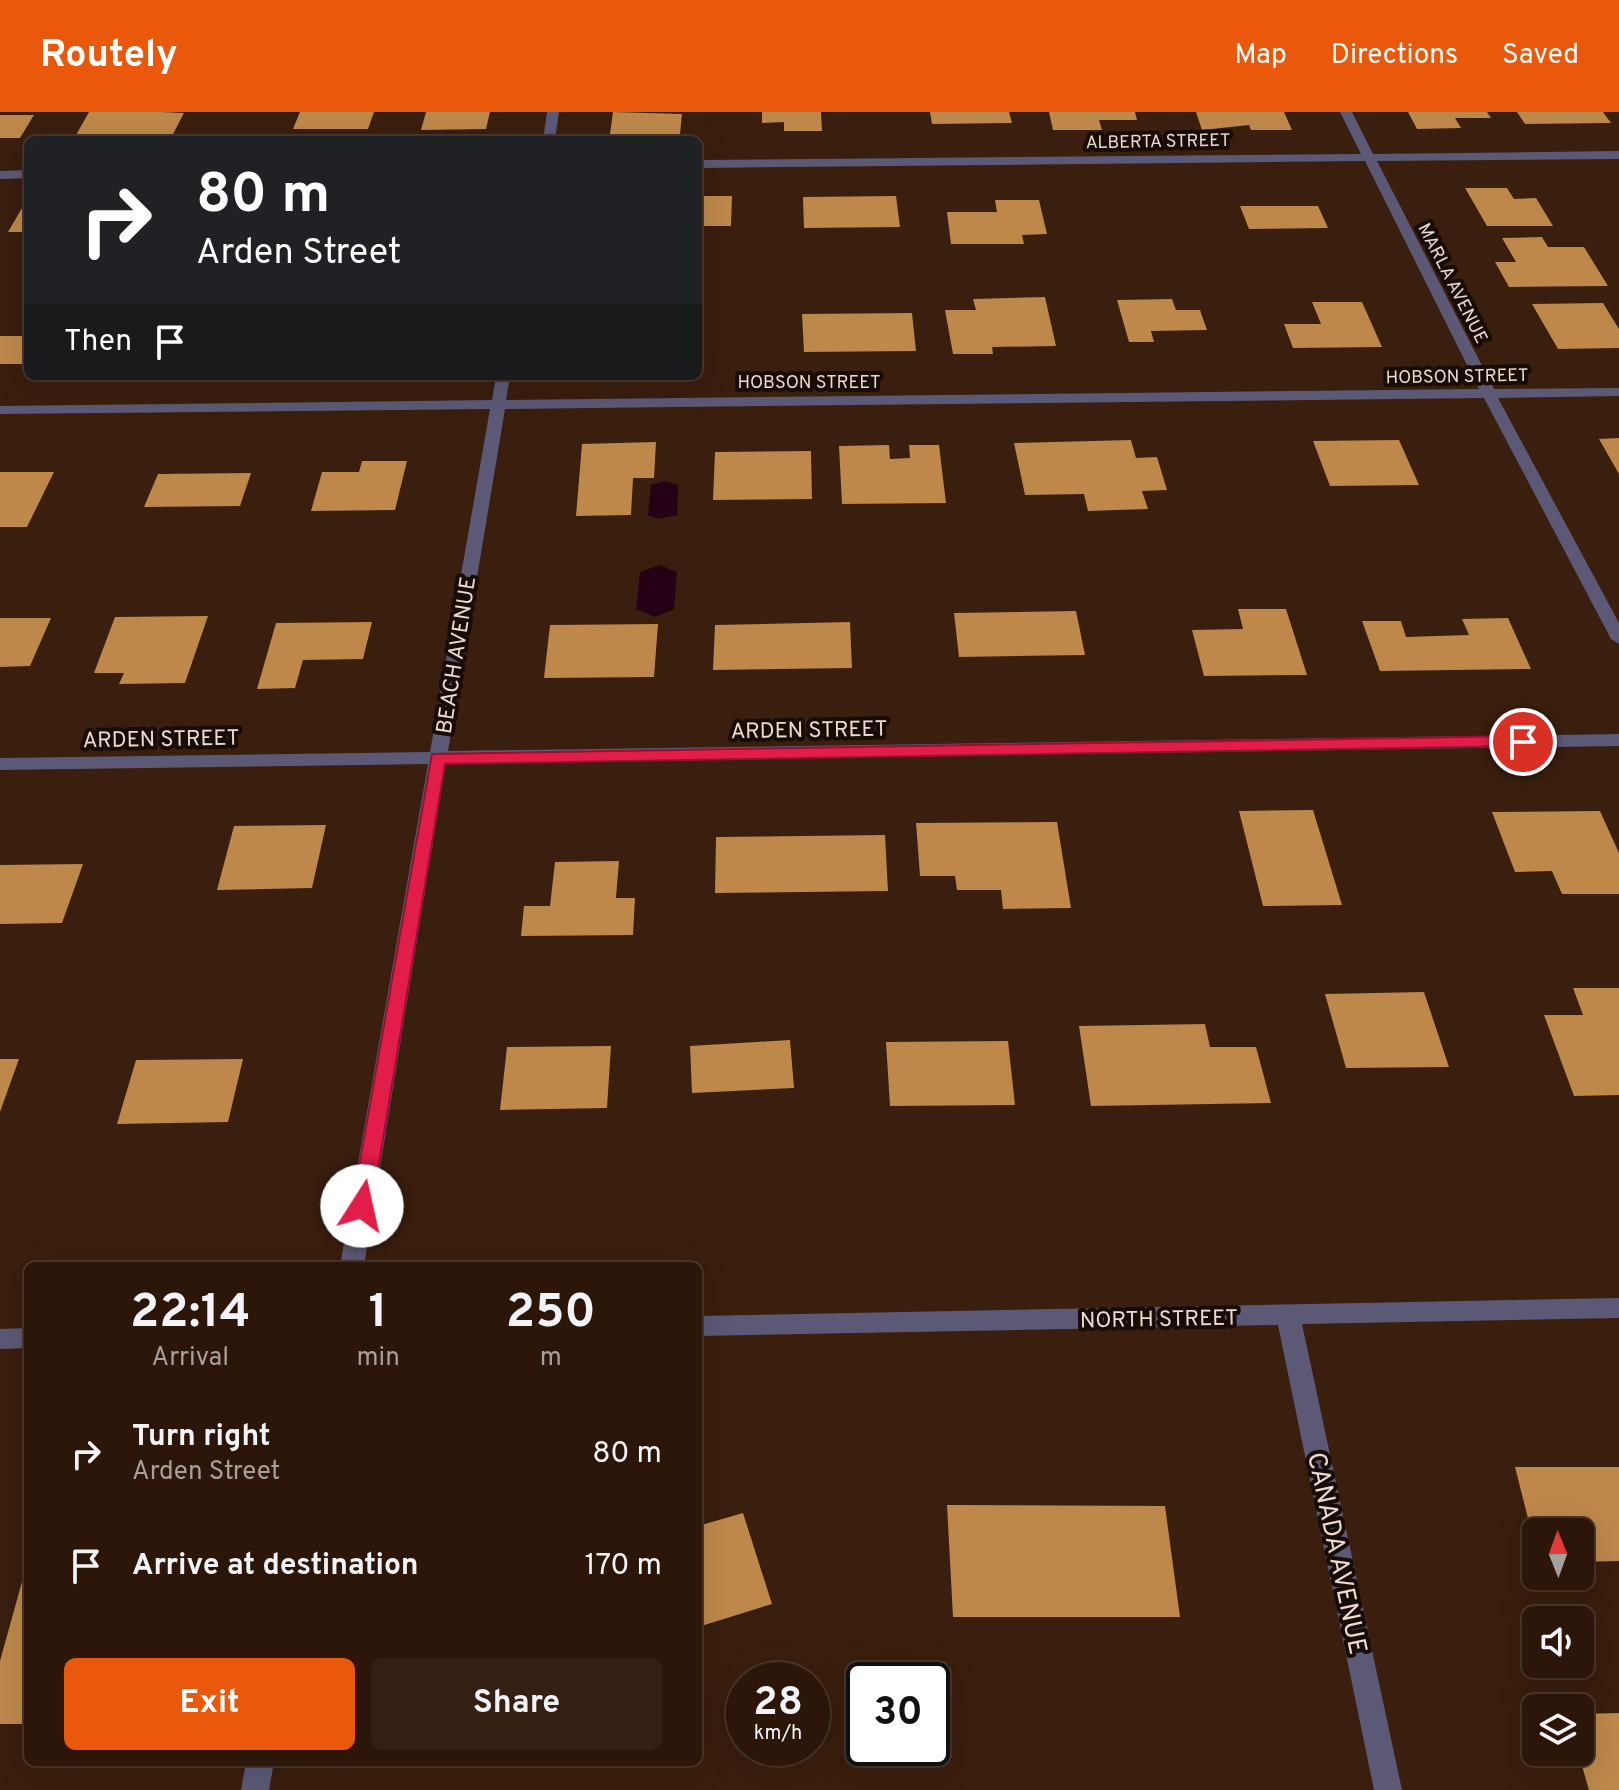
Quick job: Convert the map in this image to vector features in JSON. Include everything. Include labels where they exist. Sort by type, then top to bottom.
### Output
[{"type":"street","points":[[550,136],[553,112]]},
{"type":"street","name":"MARLA AVENUE","points":[[1346,112],[1489,394],[1619,639]]},
{"type":"street","name":"ALBERTA STREET","points":[[702,164],[1619,155]]},
{"type":"street","points":[[0,175],[24,174]]},
{"type":"street","name":"BEACH AVENUE","points":[[353,1262],[502,380]]},
{"type":"street","name":"HOBSON STREET","points":[[0,410],[1619,392]]},
{"type":"street","name":"ARDEN STREET","points":[[0,764],[1619,740]]},
{"type":"street","name":"NORTH STREET","points":[[702,1326],[1619,1308]]},
{"type":"street","name":"CANADA AVENUE","points":[[1288,1315],[1388,1790]]},
{"type":"street","points":[[0,1339],[24,1338]]},
{"type":"street","points":[[255,1790],[259,1766]]},
{"type":"shaded area","points":[[665,481],[678,485],[677,515],[658,519],[648,515],[651,485]]},
{"type":"shaded area","points":[[660,565],[677,572],[674,609],[655,617],[636,609],[640,572]]},
{"type":"building","points":[[89,112],[184,113],[173,134],[76,135]]},
{"type":"building","points":[[300,112],[374,112],[368,129],[293,129]]},
{"type":"building","points":[[426,112],[490,112],[486,129],[421,130]]},
{"type":"building","points":[[613,112],[682,114],[680,134],[610,134]]},
{"type":"building","points":[[762,112],[821,112],[822,131],[784,131],[784,122],[762,123]]},
{"type":"building","points":[[930,112],[1009,112],[1012,123],[932,124]]},
{"type":"building","points":[[1049,112],[1135,112],[1137,120],[1099,120],[1102,130],[1053,130]]},
{"type":"building","points":[[1196,112],[1284,112],[1292,130],[1251,130],[1249,125],[1202,130]]},
{"type":"building","points":[[1408,112],[1487,112],[1491,118],[1455,118],[1461,128],[1417,129]]},
{"type":"building","points":[[1517,112],[1603,112],[1611,123],[1525,124]]},
{"type":"building","points":[[0,115],[34,115],[20,138],[0,138]]},
{"type":"building","points":[[1465,188],[1507,188],[1514,199],[1536,198],[1553,226],[1487,226]]},
{"type":"building","points":[[702,196],[732,196],[731,226],[702,226]]},
{"type":"building","points":[[896,196],[900,227],[804,228],[803,197]]},
{"type":"building","points":[[995,200],[1039,200],[1047,234],[1022,235],[1024,244],[951,244],[947,212],[997,212]]},
{"type":"building","points":[[24,205],[24,232],[8,232]]},
{"type":"building","points":[[1240,206],[1318,206],[1328,228],[1249,229]]},
{"type":"building","points":[[1542,237],[1548,247],[1584,247],[1608,286],[1509,287],[1495,262],[1516,262],[1502,238]]},
{"type":"building","points":[[1045,297],[1056,346],[992,347],[993,354],[953,354],[945,310],[976,310],[973,299]]},
{"type":"building","points":[[1172,299],[1176,310],[1200,310],[1207,330],[1151,331],[1154,342],[1129,342],[1117,300]]},
{"type":"building","points":[[1312,302],[1362,302],[1382,347],[1293,348],[1284,324],[1321,324]]},
{"type":"building","points":[[1603,303],[1619,329],[1619,348],[1558,349],[1532,304]]},
{"type":"building","points":[[912,313],[916,351],[804,352],[802,314]]},
{"type":"building","points":[[0,336],[24,336],[24,364],[0,364]]},
{"type":"building","points":[[1619,438],[1619,474],[1599,439]]},
{"type":"building","points":[[1131,440],[1136,458],[1157,457],[1167,490],[1142,491],[1148,509],[1088,511],[1084,494],[1025,495],[1014,443]]},
{"type":"building","points":[[1399,440],[1419,485],[1330,486],[1313,441]]},
{"type":"building","points":[[656,442],[654,478],[633,478],[631,515],[576,516],[582,444]]},
{"type":"building","points":[[889,445],[890,459],[910,458],[909,445],[939,445],[946,503],[842,504],[839,446]]},
{"type":"building","points":[[811,451],[812,499],[713,500],[715,452]]},
{"type":"building","points":[[362,461],[407,461],[395,510],[311,511],[322,472],[359,472]]},
{"type":"building","points":[[0,472],[54,472],[27,527],[0,527]]},
{"type":"building","points":[[251,473],[240,506],[144,507],[158,474]]},
{"type":"building","points":[[1238,609],[1286,609],[1307,675],[1204,676],[1192,630],[1243,629]]},
{"type":"building","points":[[1076,611],[1085,655],[959,657],[954,613]]},
{"type":"building","points":[[208,616],[185,683],[119,684],[124,673],[94,673],[115,617]]},
{"type":"building","points":[[0,618],[51,618],[30,666],[0,667]]},
{"type":"building","points":[[1508,618],[1531,669],[1380,671],[1362,621],[1401,621],[1406,637],[1469,635],[1462,619]]},
{"type":"building","points":[[372,622],[363,659],[303,660],[295,688],[257,689],[276,623]]},
{"type":"building","points":[[850,622],[852,668],[713,670],[715,625]]},
{"type":"building","points":[[658,624],[654,677],[544,678],[550,625]]},
{"type":"building","points":[[1313,810],[1342,905],[1263,906],[1239,811]]},
{"type":"building","points":[[1600,811],[1619,853],[1619,894],[1562,894],[1552,871],[1515,872],[1492,812]]},
{"type":"building","points":[[1057,822],[1071,908],[1003,909],[1001,890],[957,890],[955,876],[920,876],[916,823]]},
{"type":"building","points":[[326,825],[312,888],[217,890],[234,826]]},
{"type":"building","points":[[885,835],[888,891],[715,893],[716,837]]},
{"type":"building","points":[[619,861],[616,898],[635,898],[633,935],[521,936],[524,906],[550,906],[555,862]]},
{"type":"building","points":[[83,864],[62,923],[0,924],[0,865]]},
{"type":"building","points":[[1573,988],[1619,988],[1619,1095],[1574,1096],[1544,1015],[1583,1015]]},
{"type":"building","points":[[1424,992],[1449,1067],[1346,1068],[1325,994]]},
{"type":"building","points":[[1205,1024],[1210,1047],[1256,1047],[1271,1103],[1091,1106],[1079,1026]]},
{"type":"building","points":[[790,1040],[794,1088],[692,1093],[690,1046]]},
{"type":"building","points":[[1008,1041],[1015,1105],[890,1106],[886,1042]]},
{"type":"building","points":[[611,1046],[607,1108],[500,1110],[507,1047]]},
{"type":"building","points":[[0,1059],[19,1059],[0,1112]]},
{"type":"building","points":[[243,1059],[228,1122],[117,1124],[136,1060]]},
{"type":"building","points":[[1515,1467],[1619,1467],[1619,1561],[1594,1562],[1594,1518],[1528,1518]]},
{"type":"building","points":[[947,1505],[1165,1506],[1180,1617],[953,1617]]},
{"type":"building","points":[[743,1513],[772,1604],[702,1626],[702,1525]]},
{"type":"building","points":[[24,1574],[24,1724],[0,1724],[0,1661]]},
{"type":"building","points":[[1619,1713],[1619,1790],[1589,1790],[1582,1766],[1594,1766],[1594,1714]]},
{"type":"route","points":[[362,1206],[438,758],[1523,742]]}]
